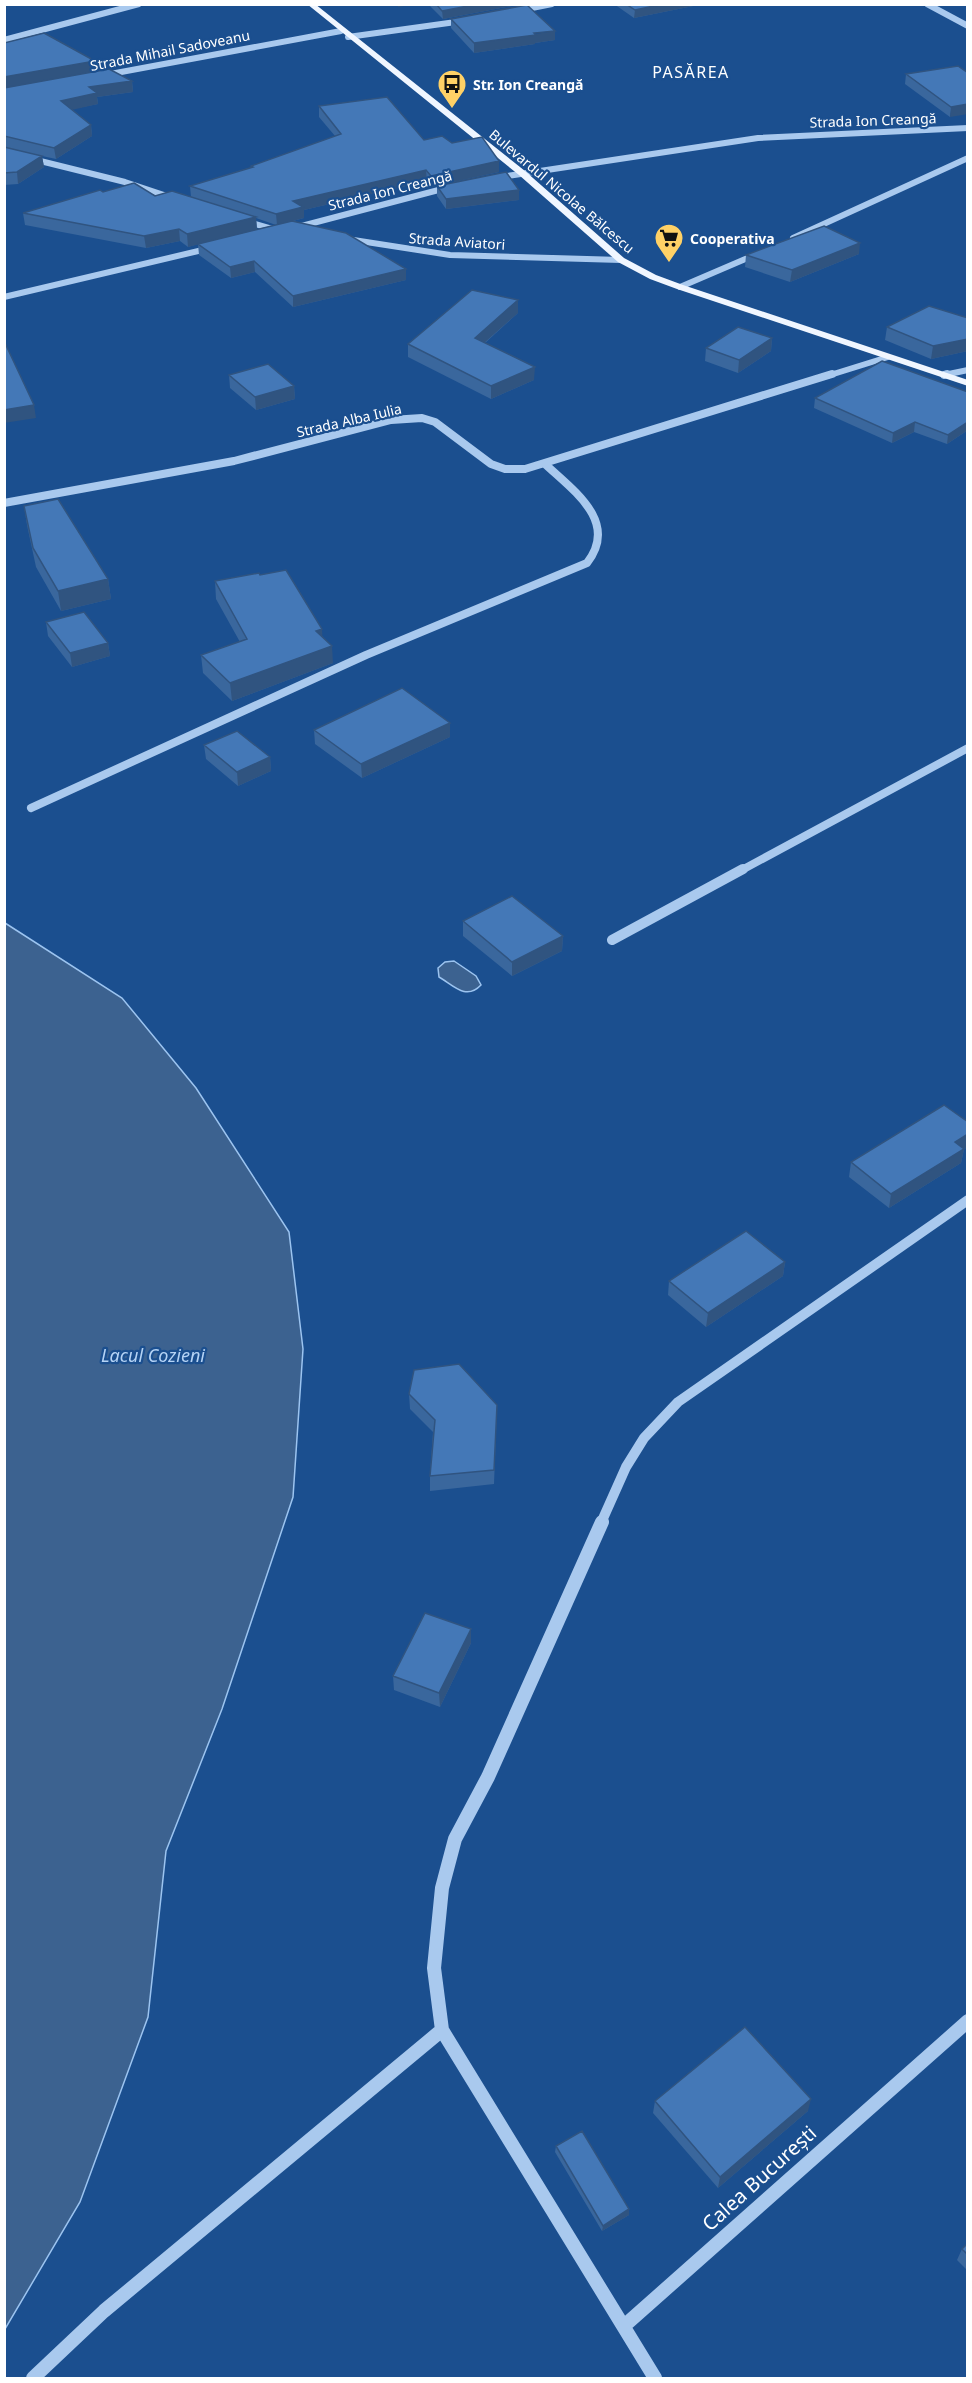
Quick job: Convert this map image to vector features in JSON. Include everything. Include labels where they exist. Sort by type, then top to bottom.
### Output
[{"type":"main road","name":"Bulevardul Nicolae Bălcescu","points":[[310,4],[348,37],[522,173],[621,260],[680,287],[968,382]]},
{"type":"street","points":[[4,40],[140,4]]},
{"type":"street","points":[[508,12],[552,4]]},
{"type":"street","points":[[927,4],[966,24]]},
{"type":"street","points":[[348,37],[475,18]]},
{"type":"street","name":"Strada Mihail Sadoveanu","points":[[96,76],[340,30]]},
{"type":"street","name":"Strada Ion Creangă","points":[[482,180],[758,138],[968,128]]},
{"type":"street","points":[[4,152],[124,182],[180,200]]},
{"type":"street","points":[[785,242],[968,158]]},
{"type":"street","name":"Strada Ion Creangă","points":[[267,234],[462,184]]},
{"type":"street","points":[[235,218],[279,232]]},
{"type":"street","points":[[293,228],[314,232]]},
{"type":"street","name":"Strada Aviatori","points":[[334,236],[401,249],[450,255],[621,260]]},
{"type":"street","points":[[4,297],[222,245]]},
{"type":"street","points":[[680,287],[764,251]]},
{"type":"street","name":"Strada Alba Iulia","points":[[4,503],[234,461],[391,420],[407,418],[435,422],[501,469],[521,470],[888,357]]},
{"type":"street","points":[[944,375],[968,370]]},
{"type":"street","points":[[31,808],[366,655],[587,563],[597,554],[602,543],[599,526],[588,508],[545,464]]},
{"type":"street","points":[[612,940],[968,748]]},
{"type":"street","points":[[655,2379],[442,2030],[434,1968],[442,1888],[455,1839],[497,1756],[626,1467],[644,1438],[678,1402],[968,1200]]},
{"type":"street","name":"Calea București","points":[[624,2326],[968,2021]]},
{"type":"street","points":[[33,2379],[104,2311],[442,2030]]},
{"type":"water","name":"Lacul Cozieni","points":[[5,923],[122,998],[196,1088],[289,1232],[303,1349],[293,1497],[222,1709],[166,1851],[148,2017],[80,2202],[5,2329]]},
{"type":"water","points":[[454,961],[476,976],[481,985],[475,990],[465,992],[439,977],[438,968],[445,962]]},
{"type":"building","points":[[436,4],[478,4],[442,11]]},
{"type":"building","points":[[626,4],[663,4],[635,10]]},
{"type":"building","points":[[527,5],[555,31],[474,43],[451,19]]},
{"type":"building","points":[[44,33],[95,61],[4,77],[4,43]]},
{"type":"building","points":[[958,66],[968,73],[968,104],[951,107],[906,74]]},
{"type":"building","points":[[109,69],[132,81],[89,87],[97,93],[61,101],[91,125],[54,148],[4,136],[4,88]]},
{"type":"building","points":[[387,97],[424,140],[442,136],[452,143],[482,137],[499,161],[431,176],[426,170],[293,201],[303,207],[276,214],[190,186],[253,167],[251,166],[341,134],[319,106]]},
{"type":"building","points":[[4,147],[42,156],[17,172],[4,173]]},
{"type":"building","points":[[506,172],[519,190],[446,199],[437,186]]},
{"type":"building","points":[[134,183],[155,196],[172,191],[256,217],[187,234],[179,229],[144,236],[23,213],[100,190],[103,192]]},
{"type":"building","points":[[292,221],[346,233],[406,269],[293,296],[254,261],[230,267],[198,244]]},
{"type":"building","points":[[824,226],[860,243],[792,270],[746,255]]},
{"type":"building","points":[[472,290],[518,300],[475,338],[535,367],[491,386],[408,344]]},
{"type":"building","points":[[929,306],[968,318],[968,339],[933,346],[887,327]]},
{"type":"building","points":[[738,327],[772,338],[739,360],[706,348]]},
{"type":"building","points":[[4,341],[34,405],[4,410]]},
{"type":"building","points":[[882,361],[968,392],[968,422],[948,435],[915,422],[893,433],[815,398]]},
{"type":"building","points":[[268,364],[294,386],[255,397],[229,375]]},
{"type":"building","points":[[58,499],[108,579],[58,591],[33,548],[24,506]]},
{"type":"building","points":[[286,570],[322,629],[316,631],[332,646],[230,683],[201,655],[247,639],[215,581]]},
{"type":"building","points":[[84,612],[108,643],[70,653],[46,622]]},
{"type":"building","points":[[402,688],[450,723],[361,764],[314,730]]},
{"type":"building","points":[[237,731],[270,757],[237,772],[204,745]]},
{"type":"building","points":[[512,896],[563,936],[512,962],[463,921]]},
{"type":"building","points":[[944,1105],[968,1122],[968,1134],[955,1142],[964,1149],[891,1194],[851,1162]]},
{"type":"building","points":[[746,1231],[785,1262],[708,1313],[669,1281]]},
{"type":"building","points":[[459,1364],[497,1405],[494,1470],[430,1476],[435,1420],[409,1394],[414,1370]]},
{"type":"building","points":[[425,1613],[471,1629],[439,1693],[393,1676]]},
{"type":"building","points":[[745,2027],[811,2099],[720,2177],[655,2101]]},
{"type":"building","points":[[582,2131],[629,2209],[603,2226],[556,2146]]},
{"type":"building","points":[[968,2243],[968,2255],[962,2249]]},
{"type":"place","name":"Str. Ion Creangă","points":[[452,110]]},
{"type":"place","name":"Cooperativa","points":[[669,264]]},
{"type":"district","name":"PASĂREA","points":[[691,72]]}]
